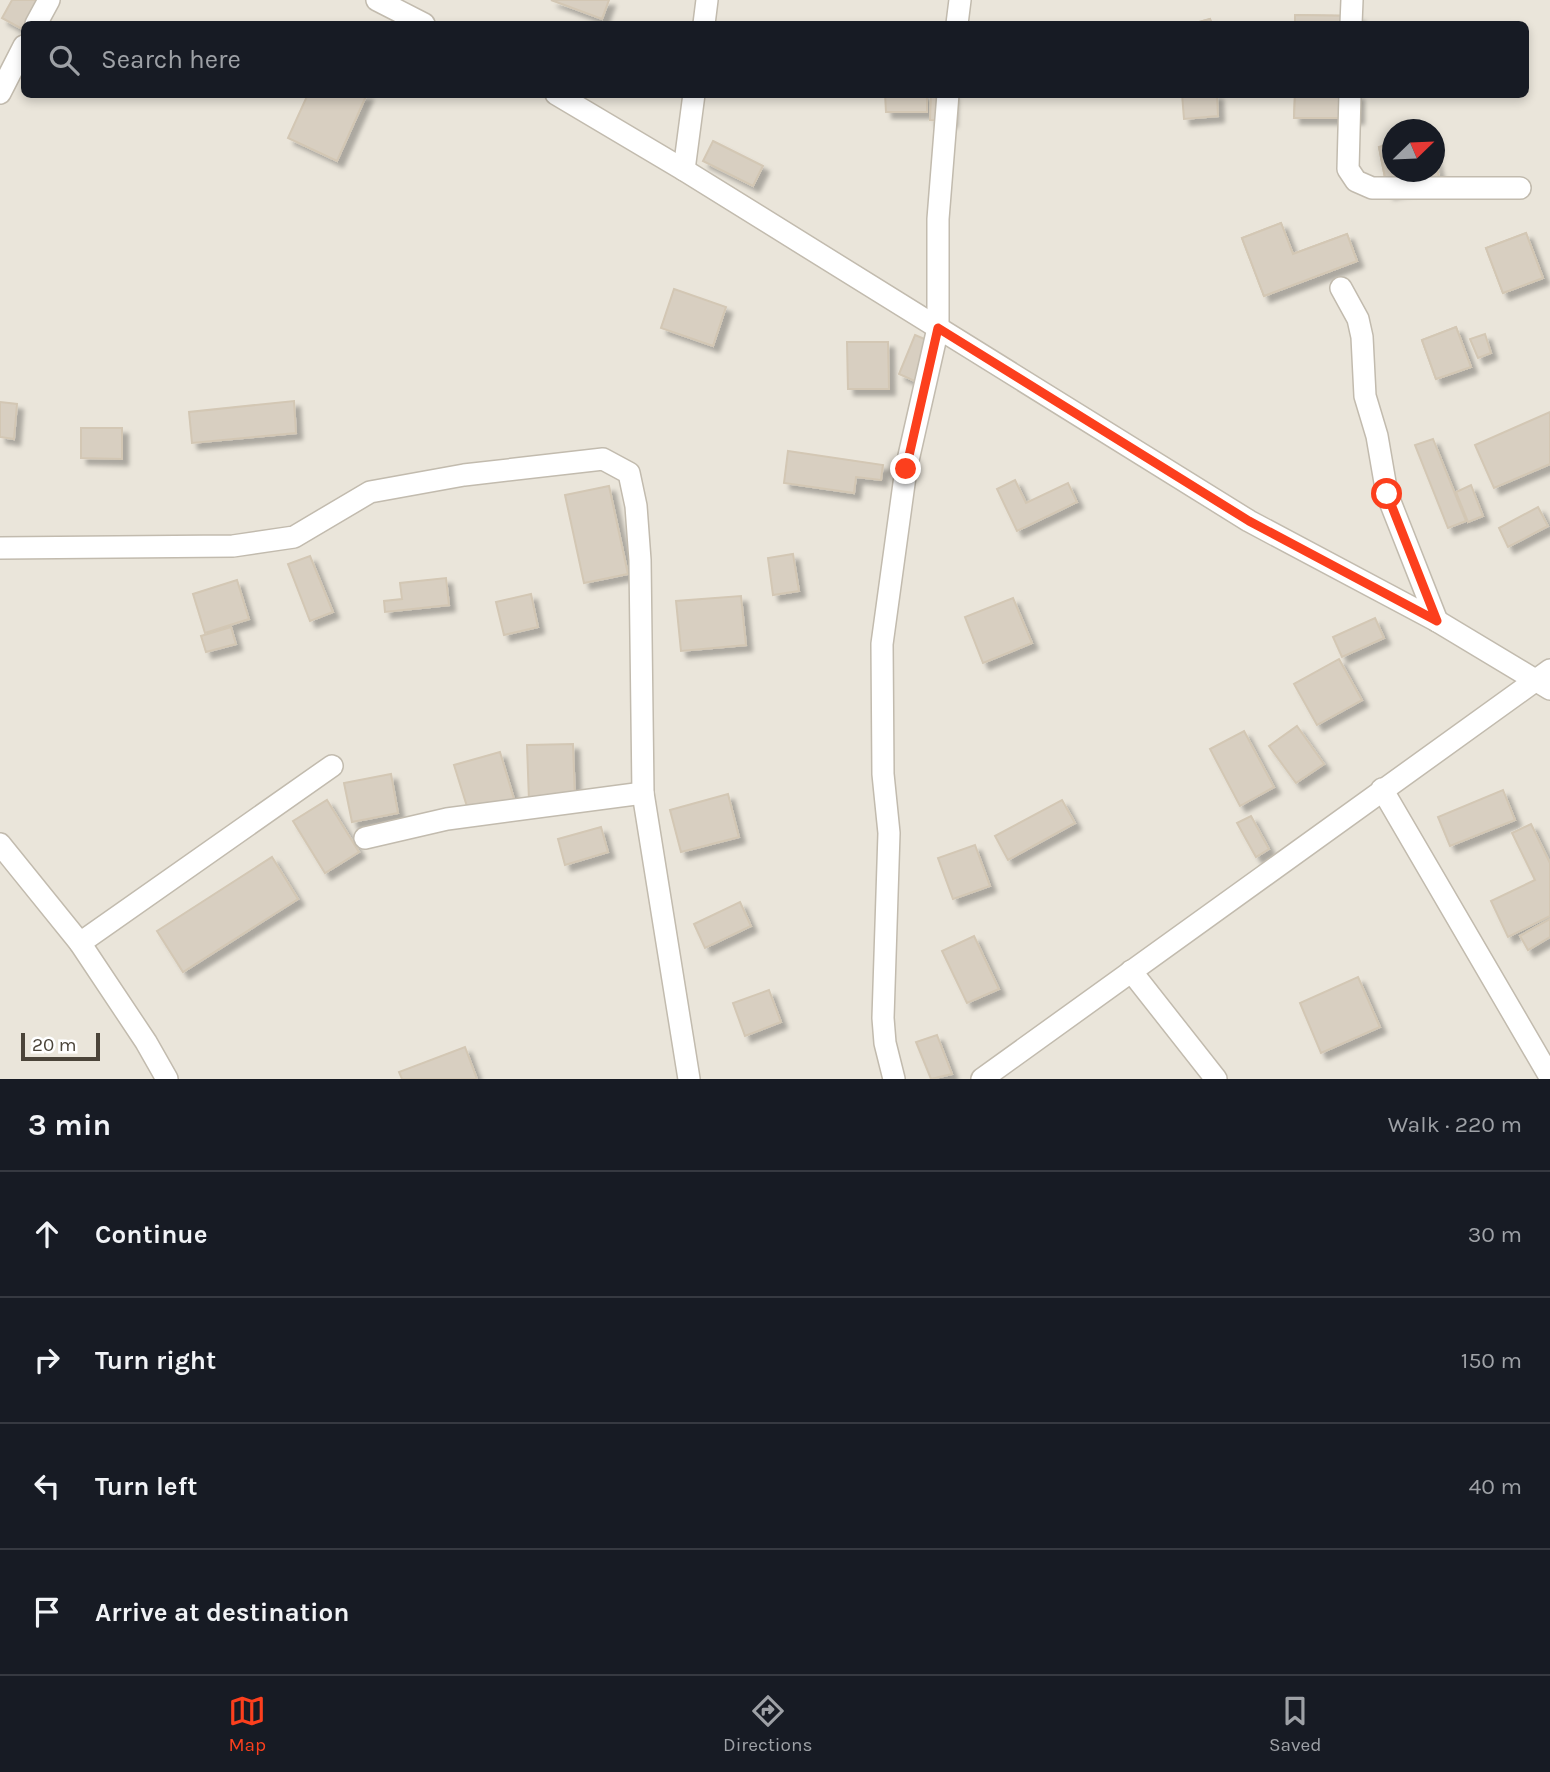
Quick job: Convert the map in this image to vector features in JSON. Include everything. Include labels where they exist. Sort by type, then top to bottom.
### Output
[{"type":"street","points":[[38,21],[49,0]]},
{"type":"street","points":[[377,0],[418,21]]},
{"type":"street","points":[[704,21],[707,0]]},
{"type":"street","points":[[957,21],[960,0]]},
{"type":"street","points":[[1351,21],[1352,0]]},
{"type":"street","points":[[0,93],[21,53]]},
{"type":"street","points":[[563,98],[684,170],[1249,521],[1546,680],[1382,789],[982,1079]]},
{"type":"street","points":[[684,170],[693,98]]},
{"type":"street","points":[[894,1079],[885,1043],[883,1018],[889,833],[883,774],[882,643],[906,469],[938,328],[938,219],[948,98]]},
{"type":"street","points":[[1350,98],[1348,169],[1356,181],[1372,188],[1520,188]]},
{"type":"street","points":[[1341,288],[1358,318],[1362,337],[1365,396],[1377,436],[1387,494],[1437,621]]},
{"type":"street","points":[[0,548],[246,545],[295,537],[370,492],[464,475],[603,459],[629,473],[636,506],[640,573],[643,793],[689,1079]]},
{"type":"street","points":[[80,943],[332,766]]},
{"type":"street","points":[[1382,789],[1550,1077]]},
{"type":"street","points":[[365,838],[447,819],[643,793]]},
{"type":"street","points":[[0,844],[80,943],[146,1042],[167,1079]]},
{"type":"street","points":[[1131,971],[1216,1079]]},
{"type":"shaded area","points":[[0,0],[1550,0],[1550,1079],[0,1079]]},
{"type":"building","points":[[12,0],[38,0],[26,21],[21,21],[21,28],[2,18]]},
{"type":"building","points":[[551,0],[609,0],[602,19]]},
{"type":"building","points":[[1295,15],[1359,16],[1359,21],[1295,21]]},
{"type":"building","points":[[1295,15],[1359,16],[1359,21],[1295,21]]},
{"type":"building","points":[[306,98],[365,98],[337,161],[288,138]]},
{"type":"building","points":[[885,98],[927,98],[927,112],[886,112]]},
{"type":"building","points":[[931,98],[952,98],[951,121],[930,120]]},
{"type":"building","points":[[1182,98],[1217,98],[1218,116],[1184,119]]},
{"type":"building","points":[[1295,98],[1358,98],[1358,118],[1294,118]]},
{"type":"building","points":[[1295,98],[1358,98],[1358,118],[1294,118]]},
{"type":"building","points":[[713,141],[763,166],[753,186],[703,161]]},
{"type":"building","points":[[1386,182],[1440,182],[1388,193]]},
{"type":"building","points":[[1386,182],[1440,182],[1388,193]]},
{"type":"building","points":[[1281,223],[1293,254],[1347,234],[1357,261],[1264,296],[1242,238]]},
{"type":"building","points":[[1281,223],[1293,254],[1347,234],[1357,261],[1264,296],[1242,238]]},
{"type":"building","points":[[1526,233],[1543,278],[1503,293],[1486,248]]},
{"type":"building","points":[[1526,233],[1543,278],[1503,293],[1486,248]]},
{"type":"building","points":[[674,289],[726,307],[713,346],[661,328]]},
{"type":"building","points":[[1456,327],[1471,367],[1436,379],[1422,340]]},
{"type":"building","points":[[1456,327],[1471,367],[1436,379],[1422,340]]},
{"type":"building","points":[[1485,334],[1491,353],[1478,358],[1470,339]]},
{"type":"building","points":[[915,335],[934,343],[917,382],[899,374]]},
{"type":"building","points":[[847,342],[888,342],[889,389],[848,389]]},
{"type":"building","points":[[294,401],[296,433],[192,443],[189,412]]},
{"type":"building","points":[[0,402],[17,404],[14,439],[0,437]]},
{"type":"building","points":[[1550,412],[1550,464],[1494,488],[1475,445]]},
{"type":"building","points":[[81,428],[122,428],[122,459],[81,458]]},
{"type":"building","points":[[1433,439],[1466,521],[1448,528],[1415,445]]},
{"type":"building","points":[[788,451],[883,465],[881,480],[856,477],[854,493],[784,483]]},
{"type":"building","points":[[1015,480],[1026,503],[1068,483],[1077,502],[1017,531],[997,489]]},
{"type":"building","points":[[1471,485],[1483,516],[1468,522],[1456,492]]},
{"type":"building","points":[[609,486],[628,574],[584,583],[565,495]]},
{"type":"building","points":[[1538,507],[1548,526],[1508,547],[1499,528]]},
{"type":"building","points":[[793,554],[799,591],[773,595],[768,558]]},
{"type":"building","points":[[310,556],[333,612],[310,621],[288,564]]},
{"type":"building","points":[[446,578],[449,605],[385,612],[384,601],[402,599],[400,583]]},
{"type":"building","points":[[237,580],[249,619],[205,633],[193,594]]},
{"type":"building","points":[[531,594],[538,627],[504,635],[496,602]]},
{"type":"building","points":[[741,596],[746,645],[681,651],[676,601]]},
{"type":"building","points":[[1013,598],[1032,643],[983,663],[965,617]]},
{"type":"building","points":[[1375,618],[1384,638],[1342,657],[1333,637]]},
{"type":"building","points":[[231,627],[236,644],[206,652],[201,636]]},
{"type":"building","points":[[1339,659],[1362,700],[1317,725],[1294,684]]},
{"type":"building","points":[[1297,726],[1324,764],[1296,783],[1269,746]]},
{"type":"building","points":[[1244,731],[1274,787],[1240,806],[1210,749]]},
{"type":"building","points":[[573,744],[575,799],[529,801],[527,745]]},
{"type":"building","points":[[500,752],[515,802],[470,816],[454,765]]},
{"type":"building","points":[[391,774],[398,813],[352,822],[344,783]]},
{"type":"building","points":[[1503,790],[1515,820],[1450,846],[1438,817]]},
{"type":"building","points":[[728,794],[739,837],[681,852],[670,810]]},
{"type":"building","points":[[327,800],[359,852],[325,873],[293,821]]},
{"type":"building","points":[[1062,800],[1075,823],[1008,860],[995,836]]},
{"type":"building","points":[[1251,816],[1269,849],[1256,857],[1237,823]]},
{"type":"building","points":[[1531,824],[1550,863],[1550,916],[1508,937],[1491,901],[1535,880],[1512,833]]},
{"type":"building","points":[[601,827],[608,852],[565,865],[558,839]]},
{"type":"building","points":[[975,845],[990,886],[953,899],[938,858]]},
{"type":"building","points":[[272,857],[298,899],[183,972],[157,931]]},
{"type":"building","points":[[740,902],[751,926],[705,948],[694,924]]},
{"type":"building","points":[[1550,919],[1550,937],[1528,950],[1520,936]]},
{"type":"building","points":[[974,936],[999,989],[967,1003],[942,951]]},
{"type":"building","points":[[1358,977],[1380,1027],[1321,1053],[1300,1003]]},
{"type":"building","points":[[769,990],[781,1022],[745,1036],[733,1003]]},
{"type":"building","points":[[937,1035],[952,1074],[931,1079],[916,1042]]},
{"type":"building","points":[[465,1047],[477,1079],[402,1079],[399,1072]]},
{"type":"route","points":[[906,469],[938,328],[1249,521],[1437,621],[1387,494]]}]
